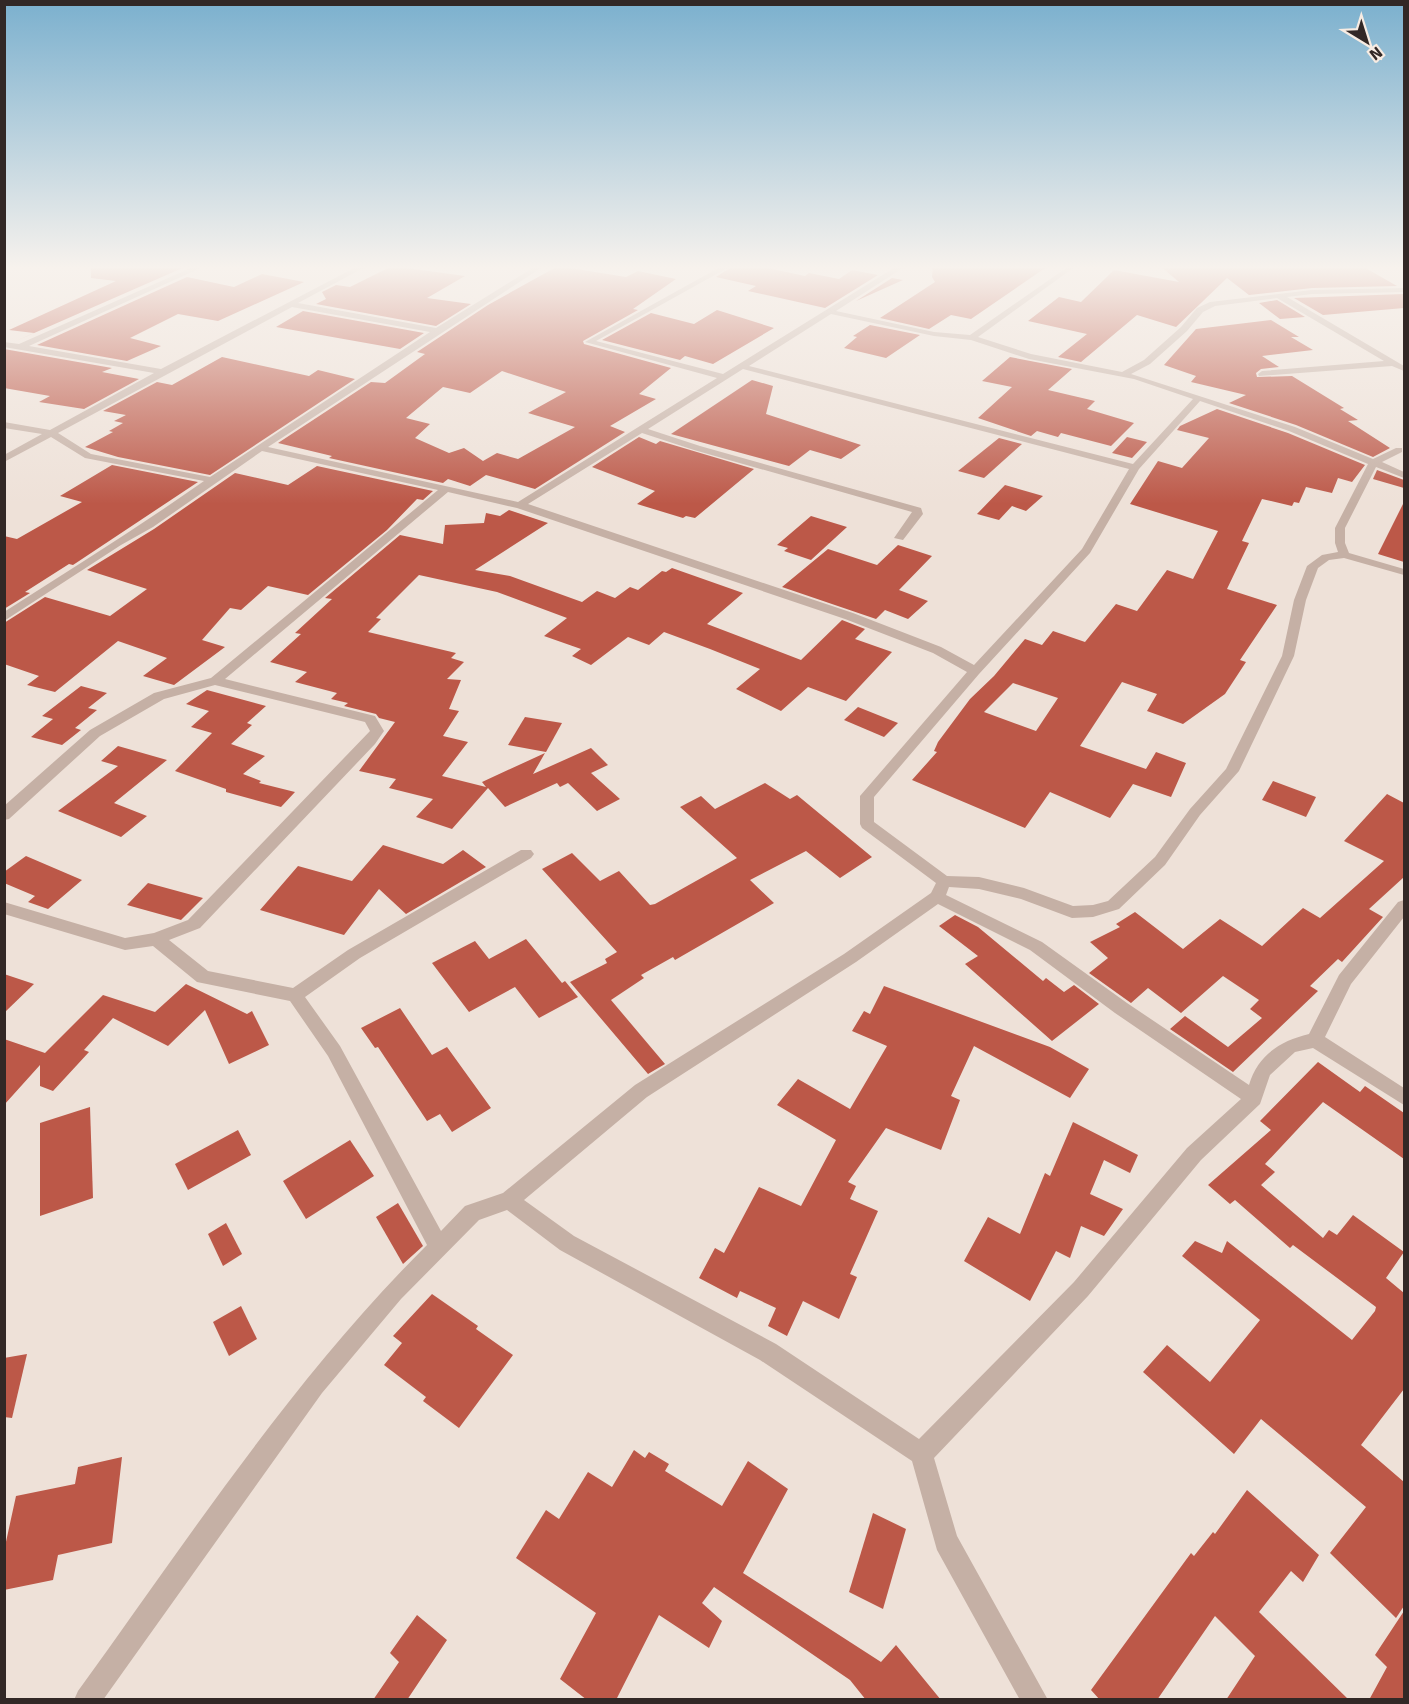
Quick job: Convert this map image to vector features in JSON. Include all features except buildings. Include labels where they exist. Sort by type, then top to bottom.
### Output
[{"type":"street","points":[[18,346],[162,372]]},
{"type":"street","points":[[4,459],[212,346]]},
{"type":"street","points":[[4,618],[117,543],[149,525],[212,480],[415,346]]},
{"type":"street","points":[[603,346],[724,377]]},
{"type":"street","points":[[520,505],[643,430],[772,346]]},
{"type":"street","points":[[996,346],[1029,356],[1122,375],[1258,417],[1404,475]]},
{"type":"street","points":[[1122,375],[1148,362],[1163,346]]},
{"type":"street","points":[[1363,346],[1404,369]]},
{"type":"street","points":[[1262,374],[1393,363]]},
{"type":"street","points":[[740,366],[1135,468]]},
{"type":"street","points":[[1197,400],[1135,468],[1086,551],[975,671],[867,796],[867,824],[940,889],[1036,946],[1254,1098]]},
{"type":"street","points":[[4,425],[51,433],[88,456],[212,480]]},
{"type":"street","points":[[643,430],[696,448],[916,510],[918,514],[899,538]]},
{"type":"street","points":[[260,448],[520,505],[849,616],[937,650],[975,671]]},
{"type":"street","points":[[1342,449],[1402,450]]},
{"type":"street","points":[[1344,555],[1340,543],[1340,528],[1373,463],[1402,450]]},
{"type":"street","points":[[4,815],[95,733],[159,696],[215,681],[446,489]]},
{"type":"street","points":[[87,1700],[314,1386],[394,1292],[472,1213],[509,1200],[641,1091],[850,958],[940,889],[979,883],[1024,894],[1072,912],[1093,911],[1113,904],[1160,861],[1195,812],[1232,771],[1288,656],[1300,600],[1313,566],[1326,557],[1344,555],[1404,572]]},
{"type":"street","points":[[4,908],[125,944],[156,939],[194,924],[370,741],[376,731],[370,719],[215,681]]},
{"type":"street","points":[[295,995],[354,954],[526,854]]},
{"type":"street","points":[[1315,1040],[1345,980],[1404,906]]},
{"type":"street","points":[[156,939],[203,977],[295,995],[334,1051],[439,1246]]},
{"type":"street","points":[[921,1454],[1081,1289],[1194,1154],[1254,1098],[1262,1071],[1290,1046],[1315,1040],[1404,1097]]},
{"type":"street","points":[[509,1200],[567,1243],[768,1352],[921,1454],[946,1541],[1035,1700]]}]
